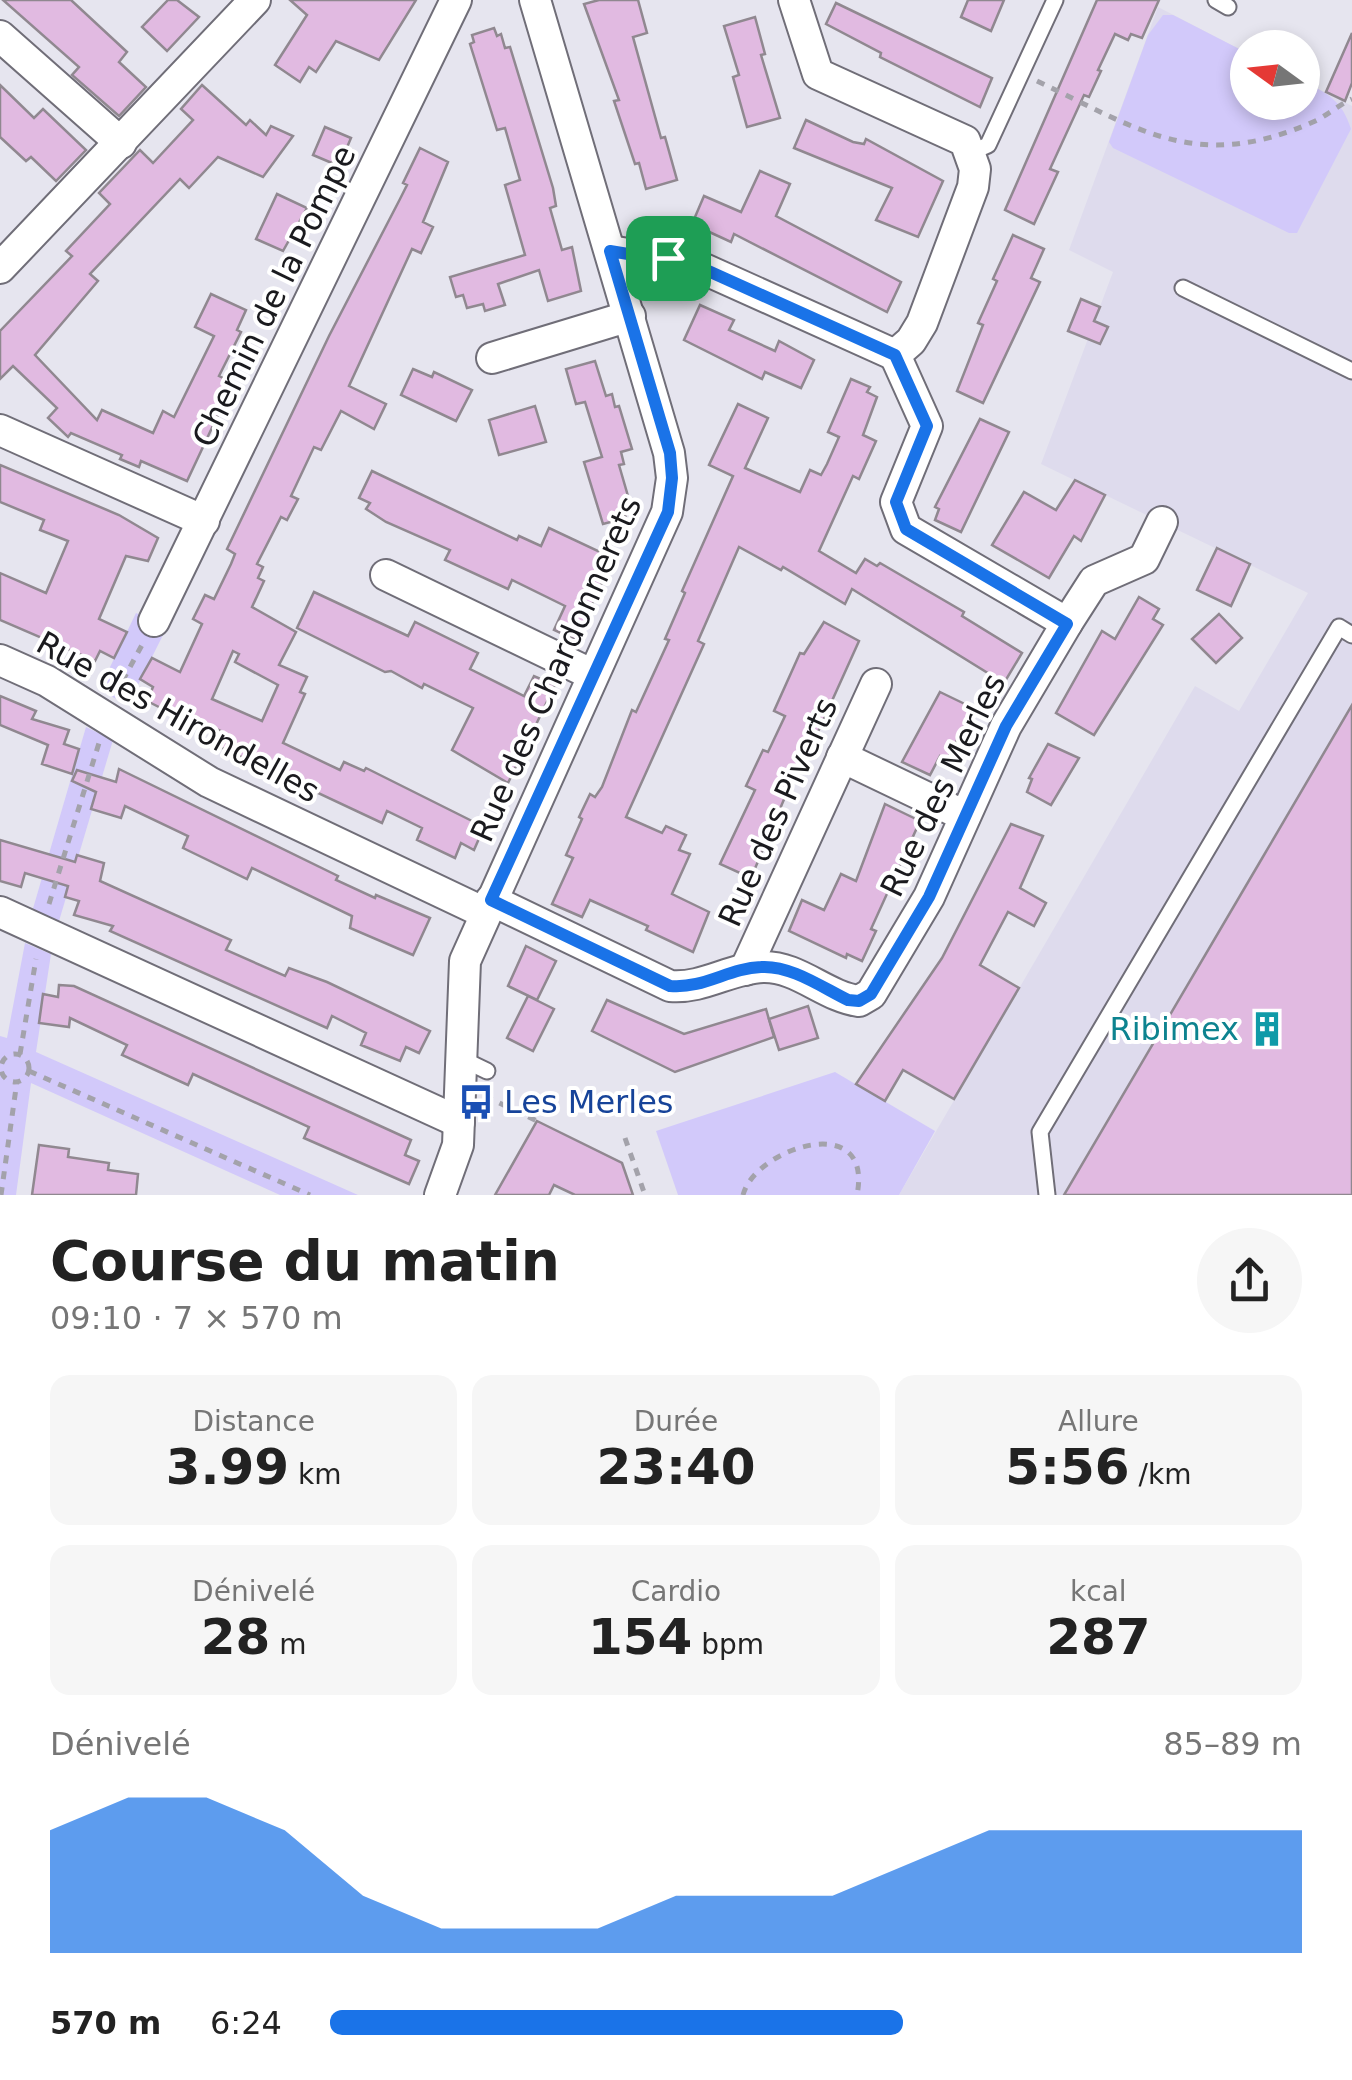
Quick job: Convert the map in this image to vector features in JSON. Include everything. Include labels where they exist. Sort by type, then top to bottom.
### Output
[{"type":"street","points":[[0,268],[255,0]]},
{"type":"street","name":"Chemin de la Pompe","points":[[154,621],[456,0]]},
{"type":"street","name":"Rue des Chardonnerets","points":[[440,1195],[456,1159],[459,1122],[473,1064],[464,961],[668,512],[671,494],[670,453],[535,0]]},
{"type":"street","points":[[794,0],[818,74],[965,141],[972,152],[973,187],[922,323],[911,341],[895,355]]},
{"type":"street","points":[[0,36],[121,143]]},
{"type":"street","points":[[610,251],[695,265],[895,355],[927,426],[896,502],[906,529],[1067,624]]},
{"type":"street","points":[[492,358],[630,316]]},
{"type":"street","points":[[0,430],[204,522]]},
{"type":"street","name":"Rue des Merles","points":[[488,906],[670,986],[702,985],[745,970],[785,970],[848,1000],[859,1001],[871,994],[929,897],[1006,726],[1094,581],[1144,559],[1162,522]]},
{"type":"street","points":[[386,575],[593,675]]},
{"type":"street","name":"Rue des Hirondelles","points":[[0,660],[47,681],[209,782],[488,906]]},
{"type":"street","name":"Rue des Piverts","points":[[745,970],[876,684]]},
{"type":"street","points":[[842,758],[965,816]]},
{"type":"street","points":[[0,912],[459,1122]]},
{"type":"lane","points":[[972,152],[988,145],[1054,0]]},
{"type":"lane","points":[[1183,288],[1352,371]]},
{"type":"lane","points":[[1048,1195],[1040,1132],[1339,627],[1352,634]]},
{"type":"path","points":[[1020,74],[1143,132],[1196,147],[1242,144],[1269,137],[1312,122],[1352,99]]},
{"type":"path","points":[[20,1054],[42,931],[106,718],[154,621]]},
{"type":"path","points":[[17,1082],[3,1074],[2,1061],[20,1054],[27,1059],[29,1072]]},
{"type":"path","points":[[1,1195],[17,1082],[29,1072]]},
{"type":"path","points":[[29,1072],[310,1195]]},
{"type":"path","points":[[486,1096],[536,1121]]},
{"type":"path","points":[[625,1138],[645,1195]]},
{"type":"path","points":[[742,1195],[762,1166],[825,1144],[853,1153],[860,1172],[856,1195]]},
{"type":"shaded area","points":[[1158,7],[1230,44],[1230,120],[1320,120],[1320,90],[1352,106],[1352,1195],[899,1195],[1195,686],[1239,711],[1308,593],[1041,464],[1113,272],[1069,250]]},
{"type":"shaded area","points":[[1163,15],[1173,15],[1230,44],[1230,120],[1320,120],[1320,90],[1338,104],[1351,129],[1297,233],[1289,233],[1113,148],[1109,142],[1148,35]]},
{"type":"shaded area","points":[[136,613],[167,627],[128,705],[99,690]]},
{"type":"shaded area","points":[[86,727],[113,740],[59,921],[32,912]]},
{"type":"shaded area","points":[[25,943],[51,954],[36,1052],[358,1195],[280,1195],[31,1083],[16,1195],[0,1195],[0,1036],[7,1038]]},
{"type":"shaded area","points":[[835,1072],[935,1131],[899,1195],[678,1195],[656,1131]]},
{"type":"building","points":[[3,0],[71,0],[127,52],[119,62],[146,87],[119,116],[72,75],[79,67]]},
{"type":"building","points":[[168,0],[177,0],[199,17],[167,51],[142,27]]},
{"type":"building","points":[[290,0],[416,0],[379,60],[336,41],[316,72],[309,67],[300,82],[275,65],[307,15]]},
{"type":"building","points":[[638,0],[647,33],[633,37],[677,180],[646,189],[639,163],[635,164],[614,101],[619,100],[584,4]]},
{"type":"building","points":[[968,0],[1004,0],[991,31],[961,17]]},
{"type":"building","points":[[1097,0],[1159,0],[1142,38],[1131,34],[1128,40],[1115,34],[1089,97],[1084,95],[1050,169],[1058,172],[1034,224],[1005,210]]},
{"type":"building","points":[[836,3],[992,78],[980,107],[880,57],[881,53],[826,24]]},
{"type":"building","points":[[755,17],[765,54],[761,55],[780,118],[747,127],[733,77],[739,75],[724,26]]},
{"type":"building","points":[[494,28],[497,36],[501,34],[505,48],[510,47],[553,188],[556,206],[550,208],[562,250],[572,247],[581,291],[548,301],[539,270],[498,284],[505,305],[485,311],[483,304],[467,308],[463,295],[456,297],[450,277],[525,255],[505,185],[520,180],[505,128],[497,130],[470,44],[474,42],[472,35]]},
{"type":"building","points":[[1352,33],[1352,83],[1345,101],[1326,92]]},
{"type":"building","points":[[0,85],[34,118],[43,109],[86,150],[56,181],[31,157],[26,161],[0,137]]},
{"type":"building","points":[[202,85],[246,125],[250,120],[266,135],[271,126],[293,136],[263,177],[218,157],[189,188],[180,179],[90,274],[98,281],[35,355],[97,420],[102,410],[153,433],[163,411],[174,417],[214,336],[195,327],[211,294],[246,310],[237,330],[241,332],[219,376],[233,383],[187,481],[141,461],[139,467],[120,459],[122,455],[71,433],[68,437],[48,418],[57,408],[13,366],[0,379],[0,331],[72,256],[66,251],[110,204],[99,193],[140,150],[153,163],[193,120],[181,109]]},
{"type":"building","points":[[806,120],[853,142],[864,144],[866,139],[943,181],[918,237],[876,220],[892,188],[794,148]]},
{"type":"building","points":[[325,127],[351,138],[339,166],[313,155]]},
{"type":"building","points":[[420,148],[448,162],[423,222],[433,227],[421,253],[412,249],[349,386],[386,404],[374,429],[341,411],[321,450],[314,447],[291,496],[298,499],[287,520],[281,517],[257,564],[263,567],[258,578],[264,581],[252,607],[296,632],[279,665],[307,677],[300,692],[305,694],[283,743],[340,770],[344,762],[364,771],[366,768],[484,827],[474,850],[461,843],[455,858],[417,840],[422,828],[387,811],[382,823],[218,746],[225,733],[190,716],[187,721],[147,701],[153,687],[140,679],[152,658],[180,672],[202,624],[193,619],[205,595],[214,599],[231,564],[235,554],[227,549],[407,185],[403,183]],"holes":[[[233,651],[239,654],[235,662],[278,685],[262,721],[212,699]]]},
{"type":"building","points":[[760,171],[790,184],[776,216],[901,282],[887,312],[734,234],[731,242],[692,224],[704,196],[741,212]]},
{"type":"building","points":[[277,194],[307,208],[283,251],[256,239]]},
{"type":"building","points":[[1013,235],[1044,249],[1031,278],[1040,282],[983,403],[957,391],[983,325],[978,323],[997,281],[993,279]]},
{"type":"building","points":[[1081,299],[1100,307],[1094,321],[1108,327],[1100,344],[1068,331]]},
{"type":"building","points":[[700,305],[734,320],[729,330],[775,351],[779,341],[814,360],[801,388],[765,372],[762,379],[684,340]]},
{"type":"building","points":[[595,361],[606,396],[612,394],[615,407],[619,406],[632,449],[621,452],[624,464],[619,465],[630,503],[622,506],[626,518],[603,524],[584,462],[602,457],[585,402],[576,404],[566,369]]},
{"type":"building","points":[[413,369],[432,377],[434,372],[472,390],[456,421],[401,395]]},
{"type":"building","points":[[851,379],[870,387],[867,392],[877,397],[863,435],[876,441],[859,479],[853,476],[819,551],[856,573],[865,559],[877,566],[880,563],[964,612],[962,616],[1022,653],[1004,683],[852,589],[845,604],[783,567],[781,570],[739,547],[698,641],[704,644],[626,817],[662,833],[666,826],[686,835],[679,850],[690,854],[672,894],[709,912],[693,952],[590,900],[582,917],[552,904],[573,858],[566,855],[582,819],[579,817],[590,794],[595,797],[602,787],[632,710],[636,712],[669,640],[665,639],[685,593],[682,591],[733,476],[709,465],[738,404],[768,418],[745,468],[800,492],[810,470],[821,475],[827,464],[839,437],[828,432]]},
{"type":"building","points":[[535,406],[546,442],[499,455],[489,420]]},
{"type":"building","points":[[980,419],[1009,432],[961,532],[935,520],[939,509],[935,507]]},
{"type":"building","points":[[0,465],[119,515],[158,538],[148,561],[126,556],[99,619],[127,632],[114,658],[100,651],[95,661],[0,620],[0,573],[46,593],[68,541],[40,530],[44,520],[0,502]]},
{"type":"building","points":[[372,471],[517,540],[519,536],[541,546],[549,528],[613,558],[576,640],[554,630],[565,606],[512,580],[508,589],[445,560],[450,550],[366,509],[370,503],[359,498]]},
{"type":"building","points":[[1075,480],[1105,495],[1081,541],[1074,536],[1049,578],[992,545],[1024,492],[1056,510]]},
{"type":"building","points":[[1217,548],[1250,564],[1231,606],[1197,590]]},
{"type":"building","points":[[314,592],[408,636],[415,622],[478,653],[470,669],[524,696],[534,676],[555,685],[508,783],[452,750],[473,708],[424,684],[422,688],[391,671],[385,672],[297,628]]},
{"type":"building","points":[[1139,597],[1159,609],[1153,619],[1163,625],[1094,735],[1056,713],[1102,631],[1115,639]]},
{"type":"building","points":[[1219,614],[1242,638],[1216,663],[1192,639]]},
{"type":"building","points":[[824,622],[859,641],[817,734],[813,732],[751,878],[720,864],[755,790],[746,786],[785,716],[774,711],[800,653],[804,654]]},
{"type":"building","points":[[940,692],[973,708],[947,760],[940,756],[930,775],[902,762]]},
{"type":"building","points":[[0,696],[36,711],[32,719],[69,730],[64,744],[79,749],[72,774],[42,764],[48,745],[0,725]]},
{"type":"building","name":"Ribimex","points":[[1352,705],[1352,1195],[1064,1195],[1264,855]]},
{"type":"building","points":[[1048,744],[1079,758],[1051,805],[1027,792],[1032,779],[1029,778]]},
{"type":"building","points":[[119,769],[338,876],[336,880],[430,918],[413,955],[350,928],[352,916],[252,868],[247,879],[183,848],[188,836],[125,806],[121,818],[91,809],[96,792],[72,781],[77,770],[116,782]]},
{"type":"building","points":[[885,804],[920,821],[871,929],[876,931],[862,961],[847,954],[846,958],[789,931],[802,900],[824,910],[841,874],[856,881]]},
{"type":"building","points":[[1011,824],[1043,836],[1020,888],[1046,903],[1034,926],[1008,912],[980,965],[1019,988],[954,1099],[903,1070],[885,1101],[856,1084],[942,958]]},
{"type":"building","points":[[0,840],[75,862],[77,855],[104,863],[100,881],[231,940],[226,950],[285,976],[289,968],[327,982],[430,1031],[419,1053],[406,1047],[400,1061],[361,1045],[366,1033],[332,1016],[327,1028],[110,931],[113,926],[74,915],[79,901],[65,897],[68,886],[25,873],[21,887],[0,881]]},
{"type":"building","points":[[526,946],[556,961],[537,1000],[508,986]]},
{"type":"building","points":[[59,985],[74,986],[411,1140],[405,1155],[419,1161],[409,1184],[304,1138],[309,1127],[193,1074],[188,1085],[122,1055],[127,1045],[70,1018],[69,1027],[39,1023],[43,994],[58,997]]},
{"type":"building","points":[[528,996],[554,1009],[533,1051],[507,1038]]},
{"type":"building","points":[[607,1000],[684,1034],[766,1009],[774,1037],[675,1072],[592,1031]]},
{"type":"building","points":[[808,1006],[818,1038],[779,1050],[769,1019]]},
{"type":"building","points":[[537,1121],[622,1163],[633,1195],[575,1195],[554,1185],[549,1195],[495,1195]]},
{"type":"building","points":[[39,1145],[69,1149],[68,1157],[109,1163],[108,1170],[138,1174],[136,1195],[32,1195]]},
{"type":"place","name":"Ribimex","points":[[1267,1029]]},
{"type":"place","name":"Les Merles","points":[[476,1102]]},
{"type":"route","points":[[610,251],[668,258],[695,265],[895,355],[927,426],[896,502],[906,529],[1067,624],[1006,726],[929,897],[871,994],[859,1001],[848,1000],[785,970],[762,967],[702,985],[670,986],[491,900],[668,512],[670,453],[610,251]]}]
